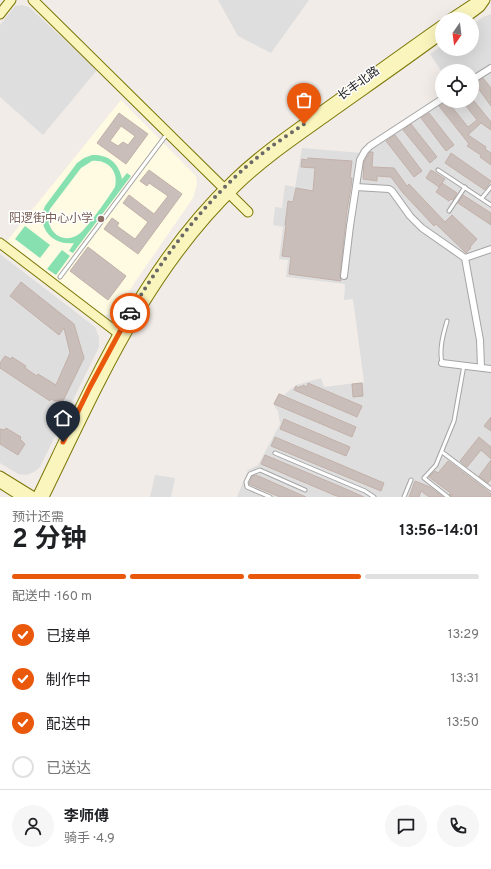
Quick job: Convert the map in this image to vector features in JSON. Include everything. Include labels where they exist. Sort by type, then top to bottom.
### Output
[{"type":"street","points":[[0,4],[3,0]]},
{"type":"street","points":[[0,14],[11,0]]},
{"type":"street","points":[[33,0],[168,133],[250,210]]},
{"type":"street","points":[[39,0],[228,189]]},
{"type":"street","points":[[461,12],[479,0]]},
{"type":"street","points":[[473,12],[486,0]]},
{"type":"street","name":"长丰北路","points":[[35,497],[118,333],[146,286],[189,227],[264,152],[435,30]]},
{"type":"street","name":"长丰北路","points":[[44,497],[96,390],[140,308],[183,246],[228,189],[268,158],[435,39]]},
{"type":"street","points":[[479,76],[491,68]]},
{"type":"street","points":[[344,276],[360,160],[367,149],[435,104]]},
{"type":"street","points":[[356,186],[389,189],[410,216],[422,228],[465,258],[475,304],[480,340],[481,367]]},
{"type":"street","points":[[0,243],[118,333]]},
{"type":"street","points":[[465,258],[491,249]]},
{"type":"street","points":[[442,363],[491,369]]},
{"type":"street","points":[[0,476],[35,497]]},
{"type":"street","points":[[0,483],[22,497]]},
{"type":"lane","points":[[60,277],[168,133]]},
{"type":"lane","points":[[438,170],[491,205]]},
{"type":"lane","points":[[449,211],[465,187]]},
{"type":"lane","points":[[482,198],[491,188]]},
{"type":"lane","points":[[442,363],[440,356],[441,346],[447,321]]},
{"type":"lane","points":[[448,497],[424,478],[436,464],[454,421],[464,365]]},
{"type":"lane","points":[[442,452],[491,490]]},
{"type":"lane","points":[[275,453],[365,491],[374,497]]},
{"type":"lane","points":[[270,497],[247,487],[246,482],[250,474],[260,470],[305,490]]},
{"type":"lane","points":[[404,497],[411,480]]},
{"type":"shaded area","points":[[218,0],[309,0],[271,53],[238,36]]},
{"type":"shaded area","points":[[22,5],[29,7],[97,70],[43,135],[0,97],[0,25],[15,6]]},
{"type":"shaded area","points":[[491,14],[491,497],[237,497],[248,470],[258,465],[280,424],[278,411],[273,404],[279,393],[284,395],[296,385],[321,378],[324,387],[364,382],[353,299],[344,300],[345,284],[286,277],[288,260],[279,259],[283,227],[273,225],[275,207],[282,208],[285,185],[295,187],[302,148],[362,153],[367,146],[435,101],[435,108],[479,108],[479,64],[437,64],[430,54],[435,51],[435,56],[479,56],[479,20]]},
{"type":"shaded area","name":"阳逻街中心小学","points":[[121,100],[196,176],[197,184],[193,198],[135,282],[118,310],[111,314],[105,315],[99,313],[7,241]]},
{"type":"shaded area","points":[[0,254],[95,327],[99,337],[99,347],[40,467],[34,472],[26,475],[18,474],[0,463]]},
{"type":"shaded area","points":[[155,475],[175,478],[171,497],[150,497]]},
{"type":"green space","points":[[92,155],[103,156],[115,164],[121,173],[122,179],[127,173],[131,176],[73,253],[69,251],[74,243],[59,241],[48,234],[44,228],[43,214],[45,206],[77,163]],"holes":[[[92,161],[107,164],[114,172],[116,181],[115,187],[98,212],[79,234],[66,238],[60,237],[51,229],[48,216],[50,209],[81,168]]]},
{"type":"green space","points":[[25,226],[50,245],[40,258],[15,239]]},
{"type":"green space","points":[[62,250],[70,256],[56,275],[47,269]]},
{"type":"building","points":[[483,78],[491,88],[491,106],[479,90],[479,81]]},
{"type":"building","points":[[479,107],[491,122],[491,130],[481,123],[468,135],[486,147],[485,149],[491,153],[491,165],[480,157],[481,155],[467,146],[469,144],[441,108],[453,108],[468,127],[477,120],[468,108]]},
{"type":"building","points":[[119,113],[148,134],[126,164],[97,143]],"holes":[[[121,126],[135,136],[128,145],[123,142],[118,146],[110,141]]]},
{"type":"building","points":[[429,113],[454,145],[446,151],[421,118]]},
{"type":"building","points":[[411,124],[437,157],[430,163],[403,130]]},
{"type":"building","points":[[395,135],[422,171],[414,177],[386,141]]},
{"type":"building","points":[[370,152],[373,152],[372,167],[394,168],[407,186],[409,184],[445,222],[452,215],[477,239],[466,253],[436,224],[434,226],[403,193],[391,177],[377,176],[377,181],[363,179],[364,161]]},
{"type":"building","points":[[451,153],[491,181],[485,190],[445,163]]},
{"type":"building","points":[[308,158],[352,161],[350,178],[352,178],[340,275],[341,281],[289,274],[291,257],[282,256],[288,201],[293,202],[296,188],[313,191],[315,168],[301,167],[302,159],[307,160]]},
{"type":"building","points":[[149,170],[182,194],[138,254],[104,229],[112,218],[119,223],[117,226],[135,239],[148,222],[123,203],[129,195],[154,214],[168,196],[149,183],[147,186],[140,181]]},
{"type":"building","points":[[431,170],[445,179],[439,187],[426,178]]},
{"type":"building","points":[[442,183],[457,193],[453,200],[451,199],[449,201],[436,192]]},
{"type":"building","points":[[463,195],[491,213],[491,225],[458,203]]},
{"type":"building","points":[[88,247],[126,276],[108,300],[70,271]]},
{"type":"building","points":[[21,282],[74,324],[84,358],[63,401],[55,401],[51,399],[50,401],[0,368],[0,363],[5,356],[11,359],[12,357],[26,366],[25,368],[37,376],[38,374],[56,385],[70,353],[64,328],[59,335],[10,296]]},
{"type":"building","points":[[308,383],[362,406],[357,417],[294,390],[296,386],[299,388],[303,385],[307,387]]},
{"type":"building","points":[[362,383],[363,396],[353,397],[352,384]]},
{"type":"building","points":[[279,394],[356,427],[352,437],[274,404]]},
{"type":"building","points":[[491,417],[491,431],[484,426]]},
{"type":"building","points":[[284,419],[350,447],[346,456],[280,429]]},
{"type":"building","points":[[6,428],[21,437],[20,439],[25,444],[18,455],[0,444],[0,429],[5,430]]},
{"type":"building","points":[[275,437],[384,483],[381,491],[271,446]]},
{"type":"building","points":[[479,437],[491,447],[491,459],[481,450],[467,467],[460,461]]},
{"type":"building","points":[[265,455],[364,497],[340,497],[334,495],[261,464]]},
{"type":"building","points":[[491,460],[491,479],[488,483],[479,476]]},
{"type":"building","points":[[448,461],[484,488],[491,494],[491,497],[451,497],[449,494],[453,495],[429,477],[435,471],[438,473]]},
{"type":"building","points":[[256,475],[306,497],[280,497],[249,484],[252,476]]},
{"type":"building","points":[[415,481],[430,487],[443,497],[429,497],[421,491],[419,497],[409,497]]},
{"type":"way so far","points":[[130,313],[146,286],[174,246],[204,210],[233,179],[264,152],[304,124]]},
{"type":"place","name":"阳逻街中心小学","points":[[101,219]]},
{"type":"route","points":[[63,442],[90,387],[130,313]]}]
